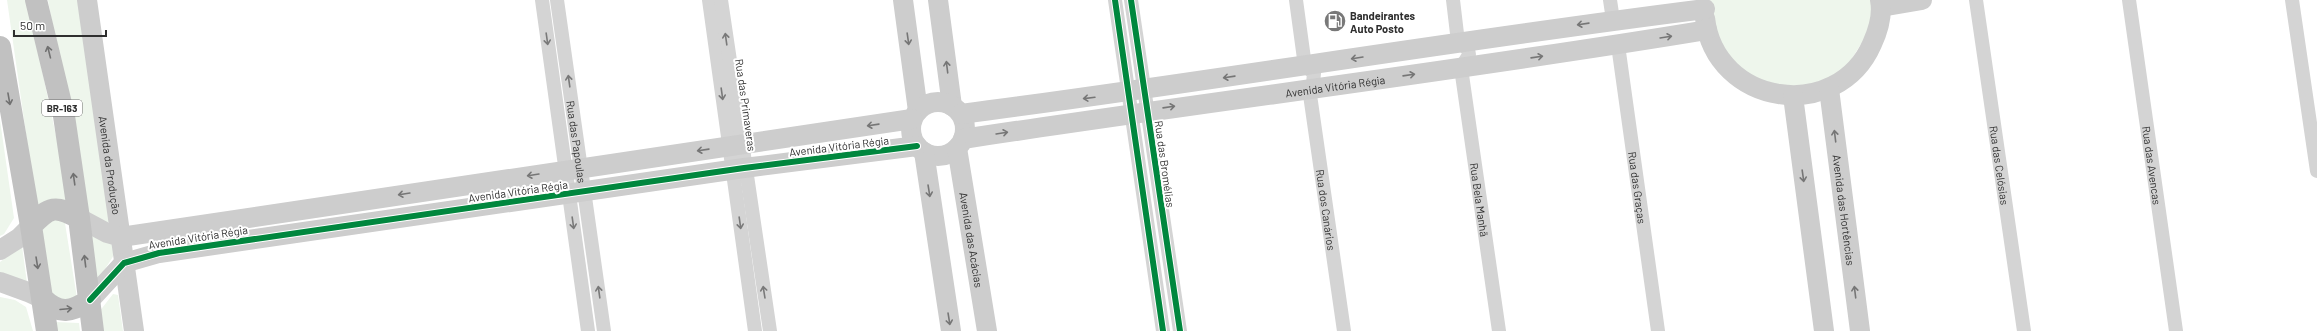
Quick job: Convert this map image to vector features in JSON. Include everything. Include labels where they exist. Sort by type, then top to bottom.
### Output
[{"type":"highway","name":"BR-163","points":[[36,0],[64,116],[79,218],[93,331]]},
{"type":"highway","points":[[0,47],[31,226],[47,331]]},
{"type":"highway","points":[[31,226],[44,212],[55,208],[63,209],[79,218]]},
{"type":"highway","points":[[43,299],[53,308],[64,310],[79,307],[90,300]]},
{"type":"street","name":"Avenida da Produção","points":[[87,0],[134,331]]},
{"type":"street","name":"Rua das Papoulas","points":[[542,0],[604,331]]},
{"type":"street","name":"Rua das Papoulas","points":[[557,0],[573,169]]},
{"type":"street","name":"Rua das Primaveras","points":[[709,0],[735,145]]},
{"type":"street","name":"Rua das Primaveras","points":[[721,0],[755,331]]},
{"type":"street","points":[[903,0],[915,115],[911,130],[920,149],[951,331]]},
{"type":"street","points":[[920,149],[931,155],[947,155],[960,144],[964,122],[957,110],[938,0]]},
{"type":"street","name":"Rua das Bromélias","points":[[1115,0],[1136,91],[1163,331]]},
{"type":"street","name":"Rua das Bromélias","points":[[1131,0],[1136,91]]},
{"type":"street","points":[[1296,0],[1305,66],[1297,77],[1302,86],[1308,88]]},
{"type":"street","points":[[1453,0],[1458,42],[1451,52],[1452,58],[1461,68]]},
{"type":"street","points":[[1610,0],[1613,20],[1606,32],[1607,38],[1618,45]]},
{"type":"street","points":[[1706,4],[1708,30],[1717,54],[1734,74],[1755,88],[1779,96],[1793,96],[1829,89],[1851,75],[1868,55],[1878,32],[1881,3],[1922,0]]},
{"type":"street","name":"Rua das Celósias","points":[[1976,0],[2024,331]]},
{"type":"street","name":"Rua das Avencas","points":[[2129,0],[2176,331]]},
{"type":"street","points":[[2292,0],[2317,171]]},
{"type":"street","name":"Avenida Vitória Régia","points":[[957,110],[1136,91],[1613,20],[1706,4]]},
{"type":"street","name":"Avenida Vitória Régia","points":[[960,144],[1139,112],[1461,68],[1708,30]]},
{"type":"street","name":"Rua das Graças","points":[[1618,45],[1658,331]]},
{"type":"street","name":"Rua Bela Manhã","points":[[1461,68],[1499,331]]},
{"type":"street","name":"Rua dos Canários","points":[[1308,88],[1344,331]]},
{"type":"street","name":"Avenida das Hortências","points":[[1829,89],[1860,331]]},
{"type":"street","points":[[1793,96],[1824,331]]},
{"type":"street","points":[[915,115],[930,103],[937,102],[957,110]]},
{"type":"street","name":"Rua das Bromélias","points":[[1139,112],[1180,331]]},
{"type":"street","name":"Avenida Vitória Régia","points":[[121,237],[735,145],[915,115]]},
{"type":"street","name":"Avenida das Acácias","points":[[960,144],[987,331]]},
{"type":"street","name":"Avenida Vitória Régia","points":[[124,263],[159,253],[738,169],[920,149]]},
{"type":"street","name":"Rua das Primaveras","points":[[738,169],[770,331]]},
{"type":"street","name":"Rua das Papoulas","points":[[577,193],[588,331]]},
{"type":"street","points":[[79,218],[107,232],[121,237]]},
{"type":"street","points":[[0,250],[19,238],[31,226]]},
{"type":"street","points":[[90,300],[124,263]]},
{"type":"street","points":[[0,282],[43,299]]},
{"type":"shaded area","points":[[7,0],[27,0],[71,206],[37,211]]},
{"type":"shaded area","points":[[48,0],[79,0],[113,221],[106,223],[85,212]]},
{"type":"shaded area","points":[[1710,0],[1873,0],[1872,26],[1843,73],[1791,91],[1739,72],[1711,25]]},
{"type":"shaded area","points":[[0,120],[14,218],[4,234],[0,236]]},
{"type":"shaded area","points":[[45,217],[64,217],[77,298],[73,302],[50,298],[36,228]]},
{"type":"shaded area","points":[[86,225],[112,245],[114,255],[94,286]]},
{"type":"shaded area","points":[[22,246],[27,283],[0,275],[0,262]]},
{"type":"shaded area","points":[[113,294],[118,295],[123,331],[100,331],[99,312]]},
{"type":"shaded area","points":[[0,297],[15,300],[26,307],[33,331],[0,331]]},
{"type":"shaded area","points":[[55,322],[79,323],[80,331],[57,331]]},
{"type":"cycle path","points":[[1115,0],[1163,331]]},
{"type":"cycle path","points":[[1131,0],[1180,331]]},
{"type":"cycle path","points":[[90,300],[124,263],[159,253],[744,168],[917,146]]},
{"type":"place","name":"Bandeirantes Auto Posto","points":[[1335,21]]}]
